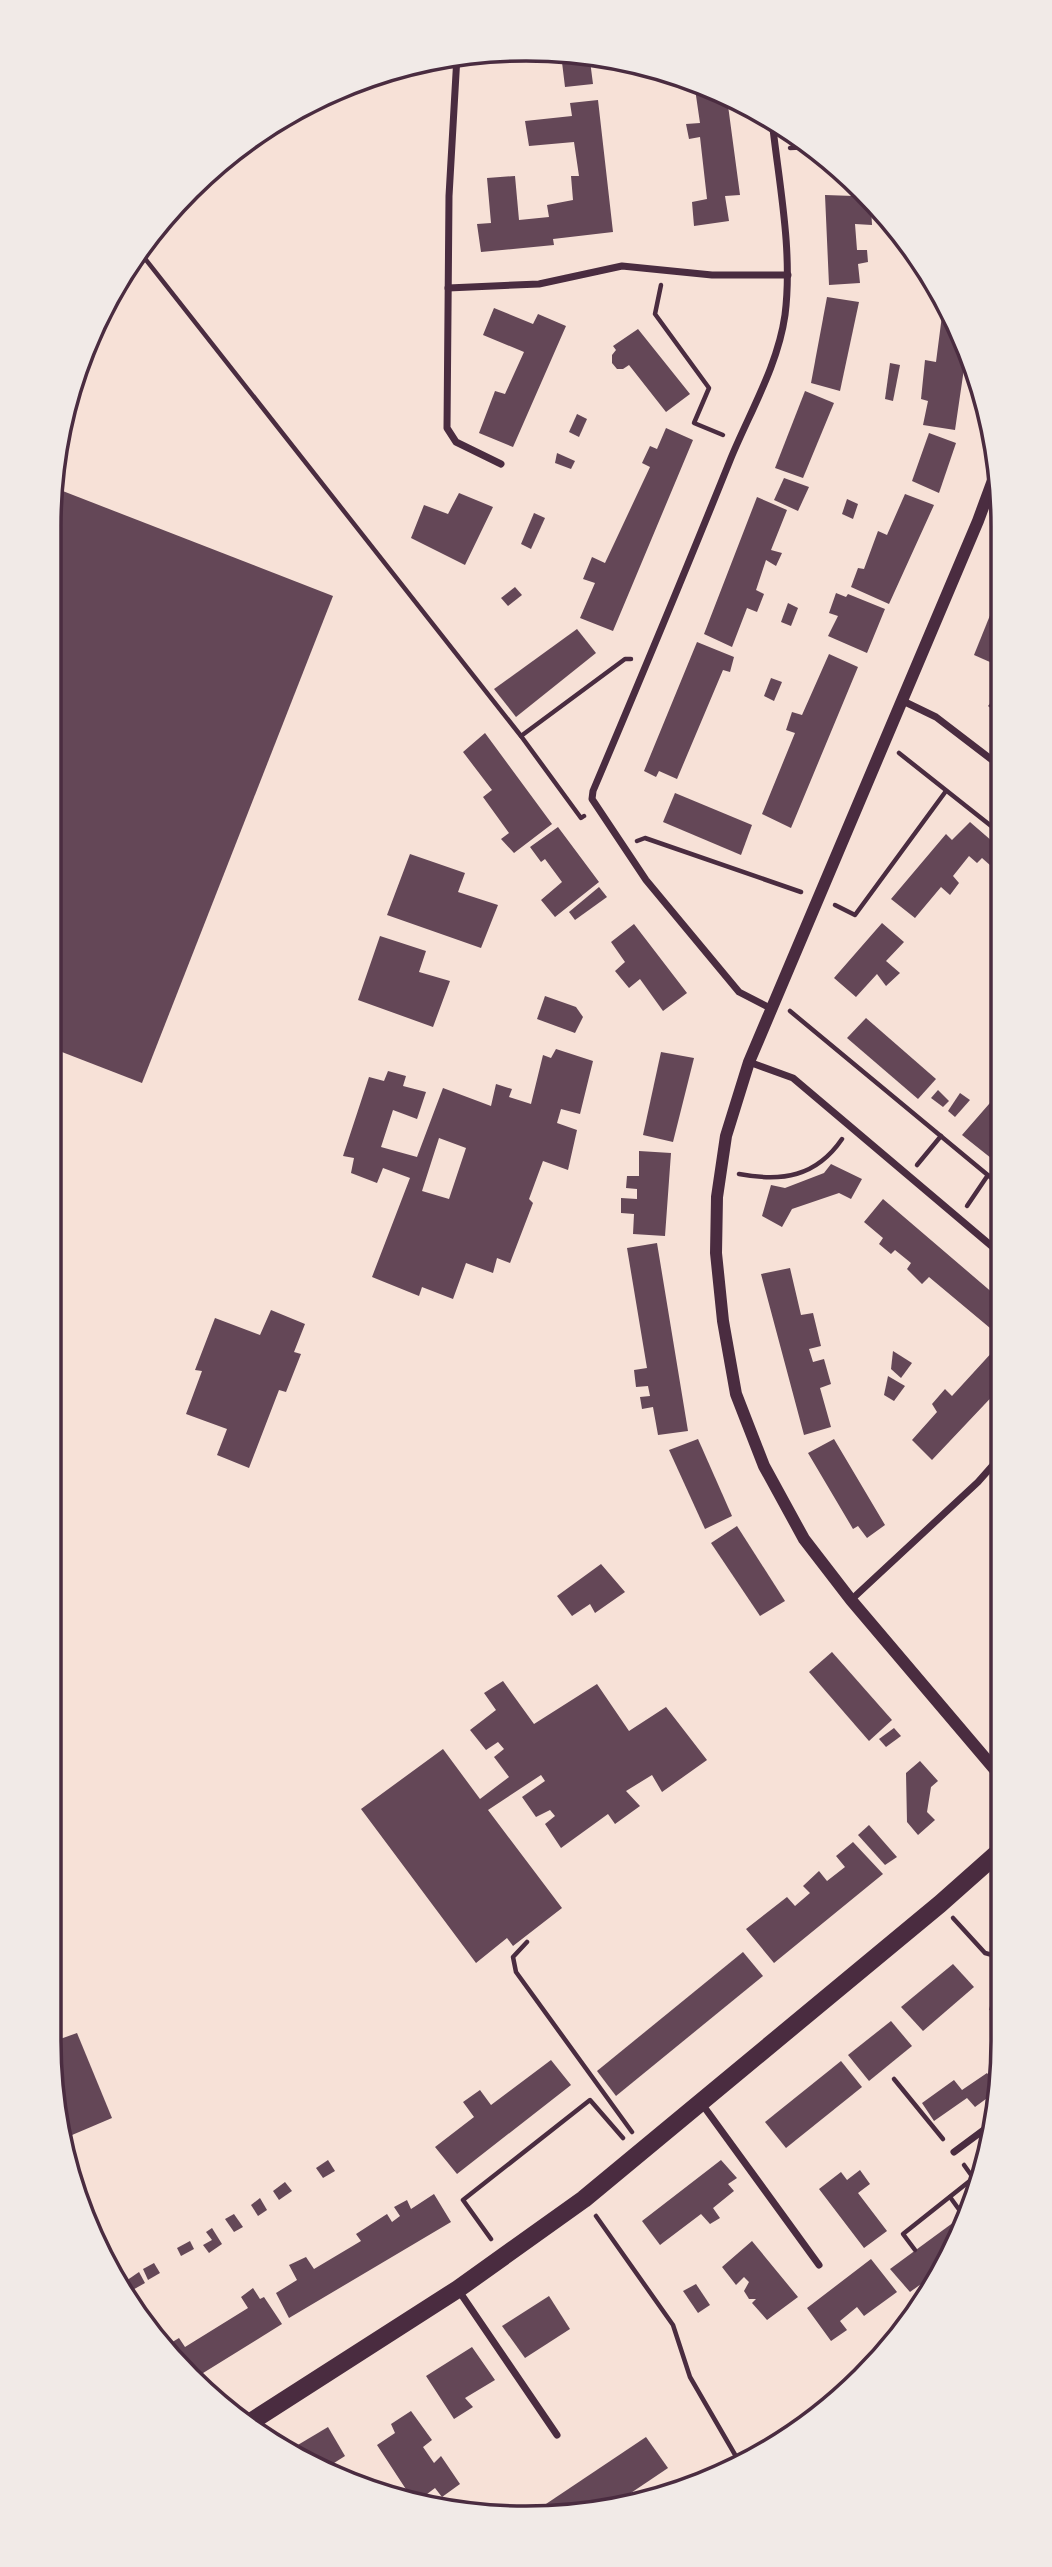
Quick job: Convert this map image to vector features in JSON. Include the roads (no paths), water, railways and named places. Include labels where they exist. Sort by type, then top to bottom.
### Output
[{"type":"main road","points":[[256,2419],[457,2289],[584,2199],[702,2104],[991,1859]]},
{"type":"street","points":[[456,66],[449,196],[447,428],[456,442],[501,464]]},
{"type":"street","points":[[773,133],[788,275],[784,317],[775,356],[593,791],[592,799],[646,880],[739,992],[774,1004]]},
{"type":"street","points":[[448,288],[539,284],[622,266],[712,275],[788,275]]},
{"type":"street","points":[[989,490],[749,1062],[726,1136],[717,1197],[716,1253],[723,1321],[736,1394],[764,1466],[797,1527],[851,1600],[991,1765]]},
{"type":"street","points":[[902,701],[936,717],[991,759]]},
{"type":"street","points":[[749,1062],[793,1078],[991,1246]]},
{"type":"street","points":[[851,1600],[991,1468]]},
{"type":"street","points":[[702,2104],[819,2265]]},
{"type":"street","points":[[954,2152],[982,2131]]},
{"type":"street","points":[[457,2289],[557,2435]]}]
